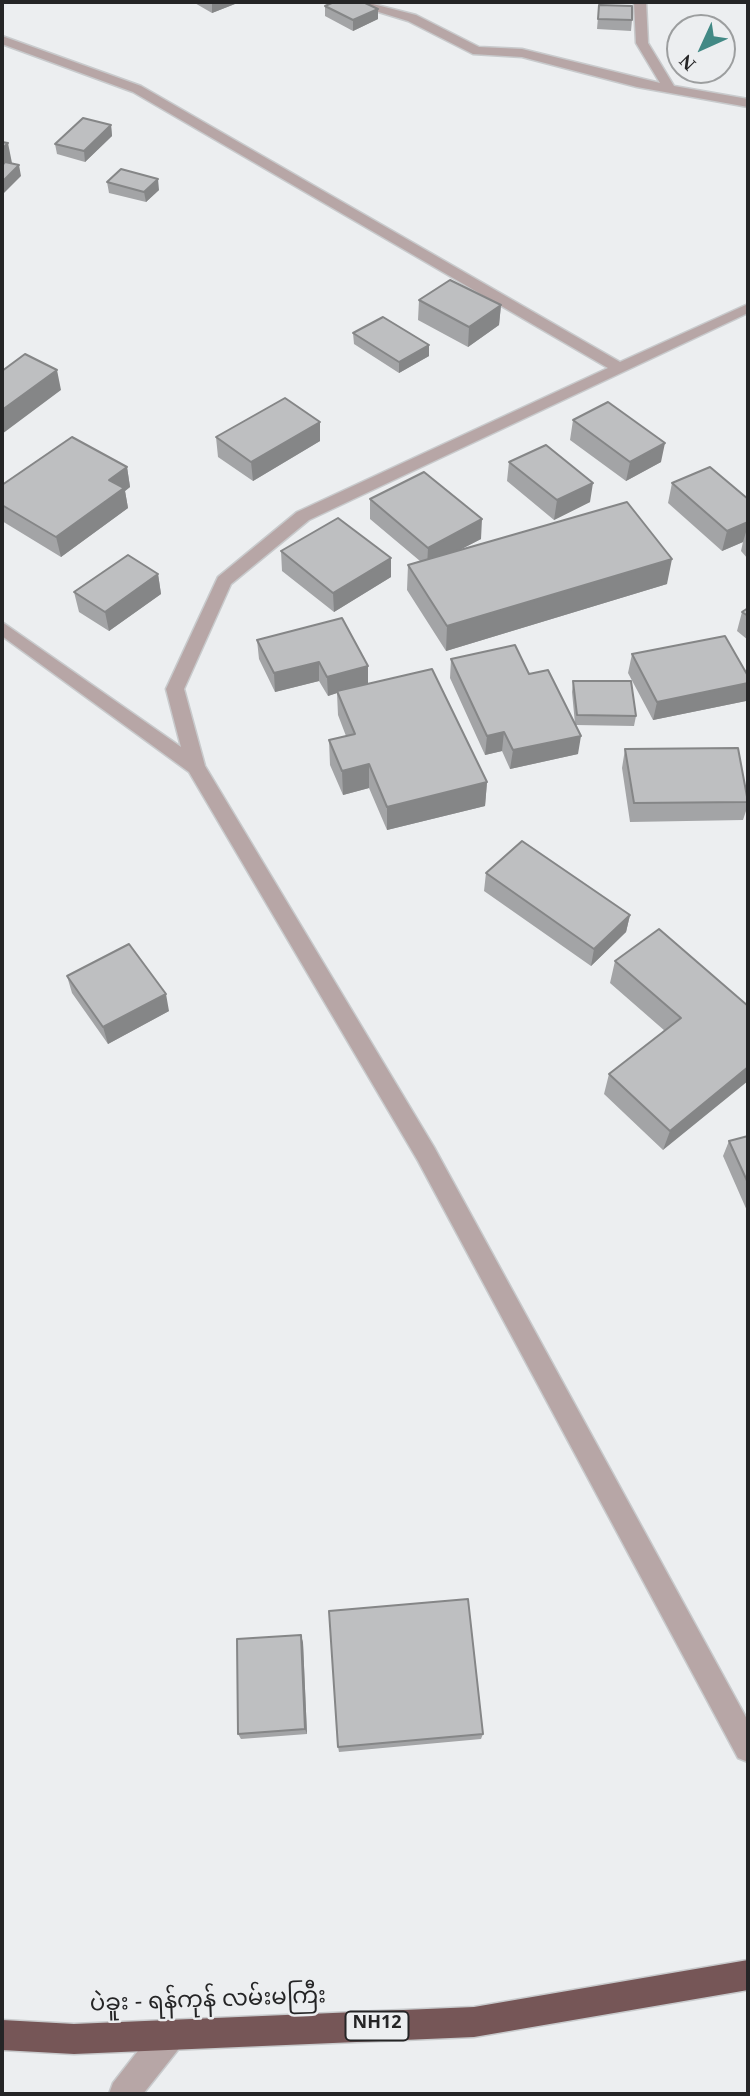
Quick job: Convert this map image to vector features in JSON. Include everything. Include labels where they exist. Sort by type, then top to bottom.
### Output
[{"type":"highway","name":"ပဲခူး - ရန်ကုန် လမ်းမကြီး","points":[[2,2035],[75,2039],[474,2022],[748,1975]]},
{"type":"street","points":[[352,2],[412,18],[477,51],[522,53],[670,90],[748,103]]},
{"type":"street","points":[[640,2],[642,43],[670,90]]},
{"type":"street","points":[[2,40],[137,89],[619,368]]},
{"type":"street","points":[[748,308],[303,516],[224,581],[175,690],[196,767],[426,1154],[748,1748]]},
{"type":"street","points":[[2,628],[196,767]]},
{"type":"street","points":[[124,2094],[170,2035]]},
{"type":"building","points":[[334,2],[363,2],[378,9],[353,20],[325,6]]},
{"type":"building","points":[[599,5],[632,6],[632,20],[598,19]]},
{"type":"building","points":[[83,118],[111,125],[84,151],[55,144]]},
{"type":"building","points":[[5,162],[19,165],[2,182],[2,166]]},
{"type":"building","points":[[121,169],[158,179],[144,192],[107,182]]},
{"type":"building","points":[[450,280],[501,305],[469,327],[419,300]]},
{"type":"building","points":[[383,317],[429,345],[399,362],[353,333]]},
{"type":"building","points":[[25,354],[57,370],[2,410],[2,371]]},
{"type":"building","points":[[285,398],[320,422],[251,462],[216,437]]},
{"type":"building","points":[[608,402],[665,443],[630,462],[573,420]]},
{"type":"building","points":[[72,437],[127,467],[109,480],[124,488],[56,537],[2,505],[2,485]]},
{"type":"building","points":[[546,445],[593,483],[557,500],[509,462]]},
{"type":"building","points":[[710,467],[748,499],[748,522],[727,531],[672,483]]},
{"type":"building","points":[[424,472],[482,519],[428,548],[370,499]]},
{"type":"building","points":[[627,502],[672,559],[447,626],[408,565]]},
{"type":"building","points":[[338,518],[391,558],[333,593],[281,551]]},
{"type":"building","points":[[128,555],[158,574],[105,612],[74,592]]},
{"type":"building","points":[[342,618],[368,666],[327,677],[319,662],[274,673],[257,640]]},
{"type":"building","points":[[725,636],[748,676],[748,683],[657,702],[632,654]]},
{"type":"building","points":[[515,645],[529,674],[548,670],[581,736],[513,750],[504,732],[487,736],[451,659]]},
{"type":"building","points":[[432,669],[487,782],[387,807],[369,764],[342,771],[329,740],[355,734],[337,691]]},
{"type":"building","points":[[573,681],[631,681],[636,716],[577,715]]},
{"type":"building","points":[[738,748],[748,802],[634,803],[625,749]]},
{"type":"building","points":[[522,841],[630,915],[594,949],[486,873]]},
{"type":"building","points":[[659,929],[748,1006],[748,1067],[670,1131],[609,1074],[681,1018],[615,961]]},
{"type":"building","points":[[129,944],[166,994],[103,1027],[67,976]]},
{"type":"building","points":[[748,1136],[748,1183],[729,1141]]},
{"type":"building","points":[[468,1599],[483,1734],[338,1747],[329,1611]]},
{"type":"building","points":[[301,1635],[305,1729],[238,1734],[237,1639]]}]
